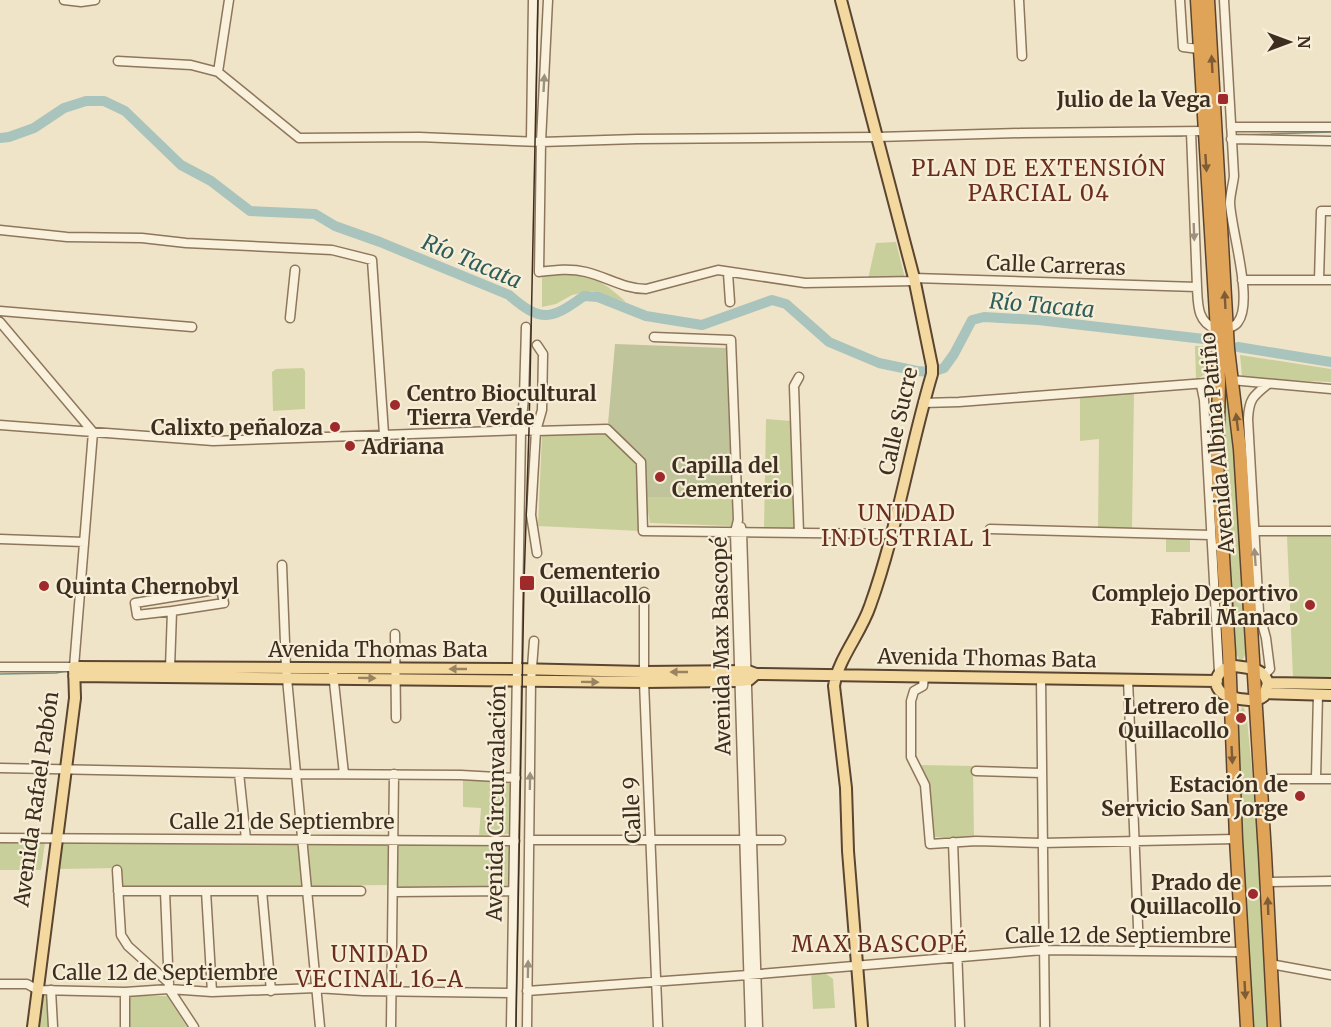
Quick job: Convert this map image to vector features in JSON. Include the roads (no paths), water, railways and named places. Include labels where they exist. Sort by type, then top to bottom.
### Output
[{"type":"highway","name":"Avenida Albina Patiño","points":[[1197,0],[1204,131],[1222,329]]},
{"type":"highway","name":"Avenida Albina Patiño","points":[[1208,0],[1225,381],[1239,448],[1261,684],[1260,779],[1274,1027]]},
{"type":"highway","name":"Avenida Albina Patiño","points":[[1225,381],[1217,461],[1222,673],[1230,697],[1247,1027]]},
{"type":"main road","name":"Calle Sucre","points":[[835,676],[862,627],[871,605],[892,534],[932,370],[914,280],[841,0]]},
{"type":"main road","name":"Avenida Thomas Bata","points":[[74,672],[170,668],[287,673]]},
{"type":"main road","name":"Avenida Thomas Bata","points":[[74,672],[1128,679],[1222,673],[1261,684]]},
{"type":"main road","name":"Avenida Rafael Pabón","points":[[33,1027],[35,988],[53,838],[62,769],[75,698],[74,672]]},
{"type":"main road","points":[[1222,673],[1220,691],[1230,697],[1261,684],[1331,684]]},
{"type":"main road","points":[[835,676],[834,686],[846,788],[848,851],[862,1027]]},
{"type":"main road","points":[[1261,684],[1331,695]]},
{"type":"main road","name":"Avenida Rafael Pabón","points":[[27,1027],[35,988]]},
{"type":"street","points":[[64,0],[81,2],[95,0]]},
{"type":"street","points":[[218,72],[229,0]]},
{"type":"street","points":[[531,140],[533,0]]},
{"type":"street","points":[[541,142],[548,0]]},
{"type":"street","points":[[1019,0],[1022,56]]},
{"type":"street","points":[[1180,0],[1183,47],[1200,49]]},
{"type":"street","points":[[1191,132],[1199,312],[1210,327],[1222,329],[1237,325],[1241,317],[1242,280],[1230,203],[1234,176],[1224,0]]},
{"type":"street","points":[[118,61],[191,65],[218,72],[299,138],[419,137],[541,142],[1204,131]]},
{"type":"street","points":[[1231,127],[1331,127]]},
{"type":"street","points":[[1231,139],[1331,141]]},
{"type":"street","name":"Calle Carreras","points":[[541,142],[539,272],[567,269],[586,272],[634,289],[646,289],[718,270],[805,283],[914,280],[1197,287]]},
{"type":"street","points":[[1319,280],[1321,211],[1331,211]]},
{"type":"street","points":[[0,230],[67,237],[142,238],[186,243],[332,250],[372,260],[384,434]]},
{"type":"street","points":[[290,318],[295,270]]},
{"type":"street","points":[[728,273],[730,302]]},
{"type":"street","points":[[1242,280],[1331,280]]},
{"type":"street","points":[[0,310],[192,327]]},
{"type":"street","points":[[0,322],[4,333],[93,432],[74,672]]},
{"type":"street","name":"Avenida Circunvalación","points":[[511,1027],[521,430],[526,327]]},
{"type":"street","name":"Avenida Max Bascopé","points":[[654,337],[731,340],[747,675],[748,840],[753,975],[758,1027]]},
{"type":"street","points":[[537,345],[543,354],[543,410],[536,431],[531,515],[537,553]]},
{"type":"street","points":[[799,377],[794,386],[799,533]]},
{"type":"street","points":[[923,403],[1201,385],[1225,381],[1331,389]]},
{"type":"street","points":[[1261,684],[1269,669],[1269,659],[1259,612],[1248,419],[1252,397],[1268,384]]},
{"type":"street","points":[[1201,385],[1204,400],[1210,535],[1222,673]]},
{"type":"street","points":[[0,426],[213,441],[607,429],[641,462],[644,531],[892,534]]},
{"type":"street","points":[[990,529],[1210,535]]},
{"type":"street","points":[[1254,531],[1331,531]]},
{"type":"street","points":[[0,538],[84,542]]},
{"type":"street","points":[[282,565],[287,673],[320,1027]]},
{"type":"street","points":[[221,589],[224,603],[172,611],[137,615],[135,603],[221,589]]},
{"type":"street","name":"Calle 9","points":[[644,592],[644,677],[658,1027]]},
{"type":"street","points":[[170,668],[172,611]]},
{"type":"street","points":[[395,634],[396,718]]},
{"type":"street","name":"Avenida Circunvalación","points":[[527,1027],[531,675],[534,641]]},
{"type":"street","name":"Avenida Thomas Bata","points":[[0,667],[74,672]]},
{"type":"street","points":[[333,673],[344,774]]},
{"type":"street","points":[[924,677],[923,686],[914,691],[911,701],[911,757],[925,785],[930,844],[1236,839]]},
{"type":"street","points":[[1041,678],[1041,843],[1045,1027]]},
{"type":"street","points":[[1128,679],[1139,951]]},
{"type":"street","points":[[1316,778],[1318,694]]},
{"type":"street","points":[[0,768],[516,778]]},
{"type":"street","points":[[976,771],[1041,773]]},
{"type":"street","points":[[239,773],[246,839]]},
{"type":"street","points":[[391,1027],[394,774]]},
{"type":"street","points":[[1260,779],[1331,779]]},
{"type":"street","name":"Calle 21 de Septiembre","points":[[0,838],[515,841]]},
{"type":"street","points":[[530,840],[781,840]]},
{"type":"street","points":[[953,842],[960,1027]]},
{"type":"street","points":[[117,870],[121,935],[128,946],[169,986],[194,1027]]},
{"type":"street","points":[[1267,882],[1331,881]]},
{"type":"street","points":[[118,891],[361,891]]},
{"type":"street","points":[[165,891],[169,986]]},
{"type":"street","points":[[206,891],[212,992]]},
{"type":"street","points":[[262,891],[271,991]]},
{"type":"street","points":[[394,892],[513,891]]},
{"type":"street","name":"Calle 12 de Septiembre","points":[[527,991],[753,975],[1043,950],[1243,952]]},
{"type":"street","points":[[1270,964],[1331,975]]},
{"type":"street","name":"Avenida Max Bascopé","points":[[750,1027],[753,975]]},
{"type":"street","name":"Calle 12 de Septiembre","points":[[0,984],[27,984],[35,988],[51,990],[125,992],[169,986],[212,992],[316,988],[511,993]]},
{"type":"street","points":[[51,990],[53,1027]]},
{"type":"street","points":[[125,992],[125,1027]]},
{"type":"waterway","name":"Río Tacata","points":[[0,138],[34,128],[64,108],[86,101],[104,101],[125,111],[181,165],[211,181],[250,211],[315,214],[335,226],[509,295],[538,314],[554,314],[584,296],[598,297],[646,316],[702,325],[772,300],[786,304],[829,342],[879,363],[932,372],[944,368],[972,320],[984,317],[1038,320],[1204,339]]},
{"type":"waterway","points":[[1240,135],[1331,132]]},
{"type":"waterway","points":[[1147,136],[1182,136]]},
{"type":"waterway","name":"Río Tacata","points":[[1238,347],[1331,362]]},
{"type":"waterway","points":[[0,674],[66,671]]},
{"type":"waterway","points":[[797,680],[826,681]]},
{"type":"waterway","points":[[840,681],[880,681]]},
{"type":"tram line","points":[[516,1027],[538,0]]},
{"type":"place","name":"Julio de la Vega","points":[[1223,99]]},
{"type":"place","name":"Centro Biocultural Tierra Verde","points":[[395,405]]},
{"type":"place","name":"Calixto peñaloza","points":[[335,427]]},
{"type":"place","name":"Adriana","points":[[350,446]]},
{"type":"place","name":"Capilla del Cementerio","points":[[660,477]]},
{"type":"place","name":"Cementerio Quillacollo","points":[[527,583]]},
{"type":"place","name":"Quinta Chernobyl","points":[[44,586]]},
{"type":"place","name":"Complejo Deportivo Fabril Manaco","points":[[1310,605]]},
{"type":"place","name":"Letrero de Quillacollo","points":[[1241,718]]},
{"type":"place","name":"Estación de Servicio San Jorge","points":[[1300,796]]},
{"type":"place","name":"Prado de Quillacollo","points":[[1253,894]]},
{"type":"district","name":"PLAN DE EXTENSIÓN PARCIAL 04","points":[[1039,180]]},
{"type":"district","name":"UNIDAD INDUSTRIAL 1","points":[[907,526]]},
{"type":"district","name":"MAX BASCOPÉ","points":[[880,944]]},
{"type":"district","name":"UNIDAD VECINAL 16-A","points":[[380,966]]}]
